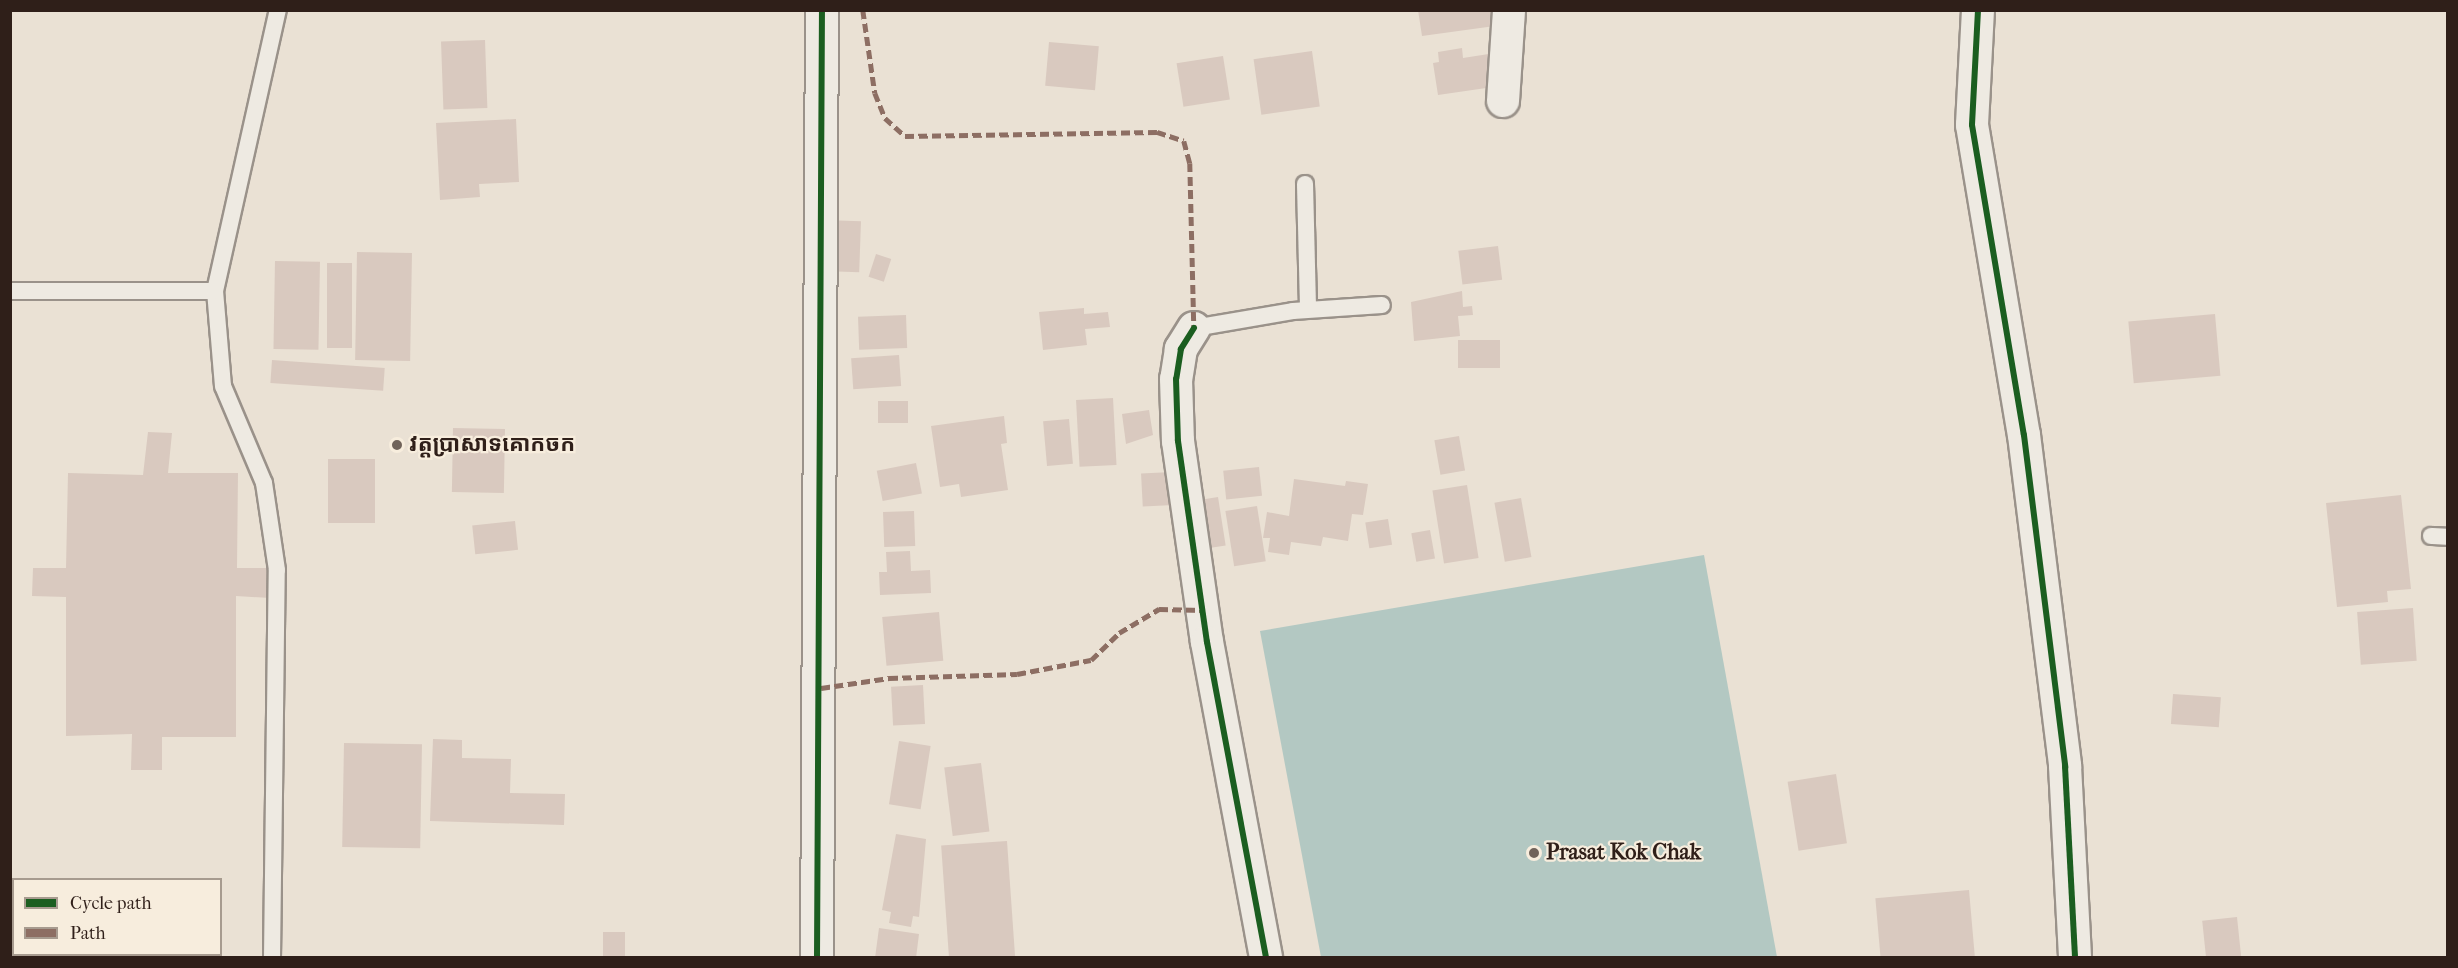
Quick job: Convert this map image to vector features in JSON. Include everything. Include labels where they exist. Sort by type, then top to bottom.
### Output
[{"type":"street","points":[[817,957],[822,10]]},
{"type":"street","points":[[1503,101],[1509,10]]},
{"type":"street","points":[[1978,10],[1972,125],[2024,435],[2065,766],[2075,957]]},
{"type":"street","points":[[1194,328],[1181,349],[1176,380],[1178,441],[1207,642],[1266,957]]},
{"type":"lane","points":[[272,957],[277,570],[264,483],[223,386],[215,291],[279,10]]},
{"type":"lane","points":[[1305,184],[1308,309]]},
{"type":"lane","points":[[10,291],[215,291]]},
{"type":"lane","points":[[1194,328],[1308,309],[1382,305]]},
{"type":"water","points":[[1704,555],[1777,957],[1321,957],[1260,631]]},
{"type":"building","points":[[1418,10],[1500,10],[1502,25],[1422,36]]},
{"type":"building","points":[[485,40],[487,108],[443,109],[441,42]]},
{"type":"building","points":[[1049,42],[1099,46],[1095,90],[1045,86]]},
{"type":"building","points":[[1462,48],[1463,58],[1495,53],[1500,86],[1438,95],[1433,63],[1439,62],[1438,52]]},
{"type":"building","points":[[1312,51],[1320,106],[1261,115],[1254,59]]},
{"type":"building","points":[[1223,56],[1230,99],[1183,107],[1177,63]]},
{"type":"building","points":[[516,119],[519,182],[479,184],[480,197],[440,200],[436,123]]},
{"type":"building","points":[[824,220],[861,221],[859,272],[822,271]]},
{"type":"building","points":[[1498,246],[1502,280],[1462,285],[1458,251]]},
{"type":"building","points":[[357,252],[412,253],[410,361],[355,360]]},
{"type":"building","points":[[876,254],[891,259],[884,282],[869,277]]},
{"type":"building","points":[[275,261],[320,262],[318,350],[273,349]]},
{"type":"building","points":[[327,263],[352,263],[352,348],[327,348]]},
{"type":"building","points":[[1462,291],[1463,307],[1472,306],[1473,315],[1458,316],[1460,336],[1414,341],[1411,302]]},
{"type":"building","points":[[1084,308],[1084,314],[1108,312],[1110,327],[1085,329],[1087,345],[1043,350],[1039,312]]},
{"type":"building","points":[[2215,314],[2220,376],[2134,383],[2128,322]]},
{"type":"building","points":[[906,315],[907,348],[859,350],[858,317]]},
{"type":"building","points":[[1458,340],[1500,340],[1500,368],[1458,368]]},
{"type":"building","points":[[899,355],[901,386],[853,389],[851,358]]},
{"type":"building","points":[[272,360],[385,368],[383,391],[270,383]]},
{"type":"building","points":[[1113,398],[1117,465],[1080,467],[1076,400]]},
{"type":"building","points":[[878,401],[908,401],[908,423],[878,423]]},
{"type":"building","points":[[1149,410],[1153,435],[1126,444],[1122,414]]},
{"type":"building","points":[[1004,416],[1007,443],[1001,444],[1008,490],[961,497],[959,484],[940,487],[931,426]]},
{"type":"building","points":[[1069,419],[1073,464],[1047,466],[1043,421]]},
{"type":"building","points":[[453,428],[505,429],[504,493],[452,492]]},
{"type":"building","points":[[148,432],[172,433],[168,473],[238,473],[237,568],[270,568],[270,598],[236,596],[236,737],[162,737],[162,770],[131,770],[132,734],[66,736],[66,597],[32,596],[33,568],[66,568],[68,473],[143,475]]},
{"type":"building","points":[[1459,436],[1465,470],[1440,475],[1434,440]]},
{"type":"building","points":[[328,459],[375,459],[375,523],[328,523]]},
{"type":"building","points":[[916,463],[922,493],[883,501],[877,471]]},
{"type":"building","points":[[1259,467],[1262,496],[1226,500],[1223,471]]},
{"type":"building","points":[[1172,472],[1174,505],[1143,507],[1141,474]]},
{"type":"building","points":[[1294,479],[1345,486],[1346,481],[1368,484],[1363,515],[1352,514],[1348,541],[1323,537],[1321,546],[1291,542],[1289,555],[1268,552],[1270,538],[1263,538],[1267,512],[1289,516]]},
{"type":"building","points":[[1467,485],[1479,558],[1444,564],[1432,490]]},
{"type":"building","points":[[2401,495],[2411,589],[2387,591],[2388,602],[2337,607],[2326,503]]},
{"type":"building","points":[[1218,497],[1226,545],[1201,549],[1193,501]]},
{"type":"building","points":[[1521,498],[1531,557],[1505,562],[1494,503]]},
{"type":"building","points":[[1257,506],[1266,561],[1234,566],[1225,511]]},
{"type":"building","points":[[914,511],[915,546],[884,547],[883,512]]},
{"type":"building","points":[[1388,519],[1392,545],[1369,548],[1365,523]]},
{"type":"building","points":[[515,521],[518,550],[475,554],[472,525]]},
{"type":"building","points":[[1430,530],[1435,559],[1416,562],[1411,533]]},
{"type":"building","points":[[910,551],[911,571],[930,570],[931,593],[880,595],[879,572],[887,572],[886,552]]},
{"type":"building","points":[[2413,608],[2417,661],[2361,665],[2357,612]]},
{"type":"building","points":[[939,612],[943,661],[886,666],[882,617]]},
{"type":"building","points":[[923,685],[925,724],[893,726],[891,687]]},
{"type":"building","points":[[2173,694],[2221,697],[2219,727],[2171,724]]},
{"type":"building","points":[[433,739],[462,740],[462,758],[511,759],[510,793],[565,794],[564,825],[430,821]]},
{"type":"building","points":[[899,741],[931,746],[921,809],[889,804]]},
{"type":"building","points":[[344,743],[422,744],[420,848],[342,847]]},
{"type":"building","points":[[981,763],[989,831],[953,836],[944,768]]},
{"type":"building","points":[[1836,774],[1847,843],[1799,851],[1788,782]]},
{"type":"building","points":[[896,834],[926,839],[919,917],[913,916],[911,927],[889,923],[891,912],[882,910]]},
{"type":"building","points":[[1007,841],[1015,958],[949,958],[941,846]]},
{"type":"building","points":[[1969,890],[1975,958],[1881,958],[1875,898]]},
{"type":"building","points":[[2237,917],[2241,958],[2206,958],[2202,921]]},
{"type":"building","points":[[879,928],[919,934],[916,958],[875,958]]},
{"type":"building","points":[[603,932],[625,932],[625,958],[603,958]]},
{"type":"marked path","points":[[863,10],[875,93],[885,118],[905,136],[1157,132],[1184,141],[1190,163],[1194,328]]},
{"type":"marked path","points":[[821,688],[889,678],[1017,674],[1091,660],[1119,633],[1159,609],[1203,610]]},
{"type":"cycle path","points":[[817,958],[822,10]]},
{"type":"cycle path","points":[[1978,10],[1972,125],[2024,435],[2065,766],[2075,958]]},
{"type":"cycle path","points":[[1194,328],[1181,349],[1176,379],[1178,441],[1207,642],[1266,958]]},
{"type":"place","name":"វត្តប្រាសាទគោកចក","points":[[397,445]]},
{"type":"place","name":"Prasat Kok Chak","points":[[1534,853]]}]
